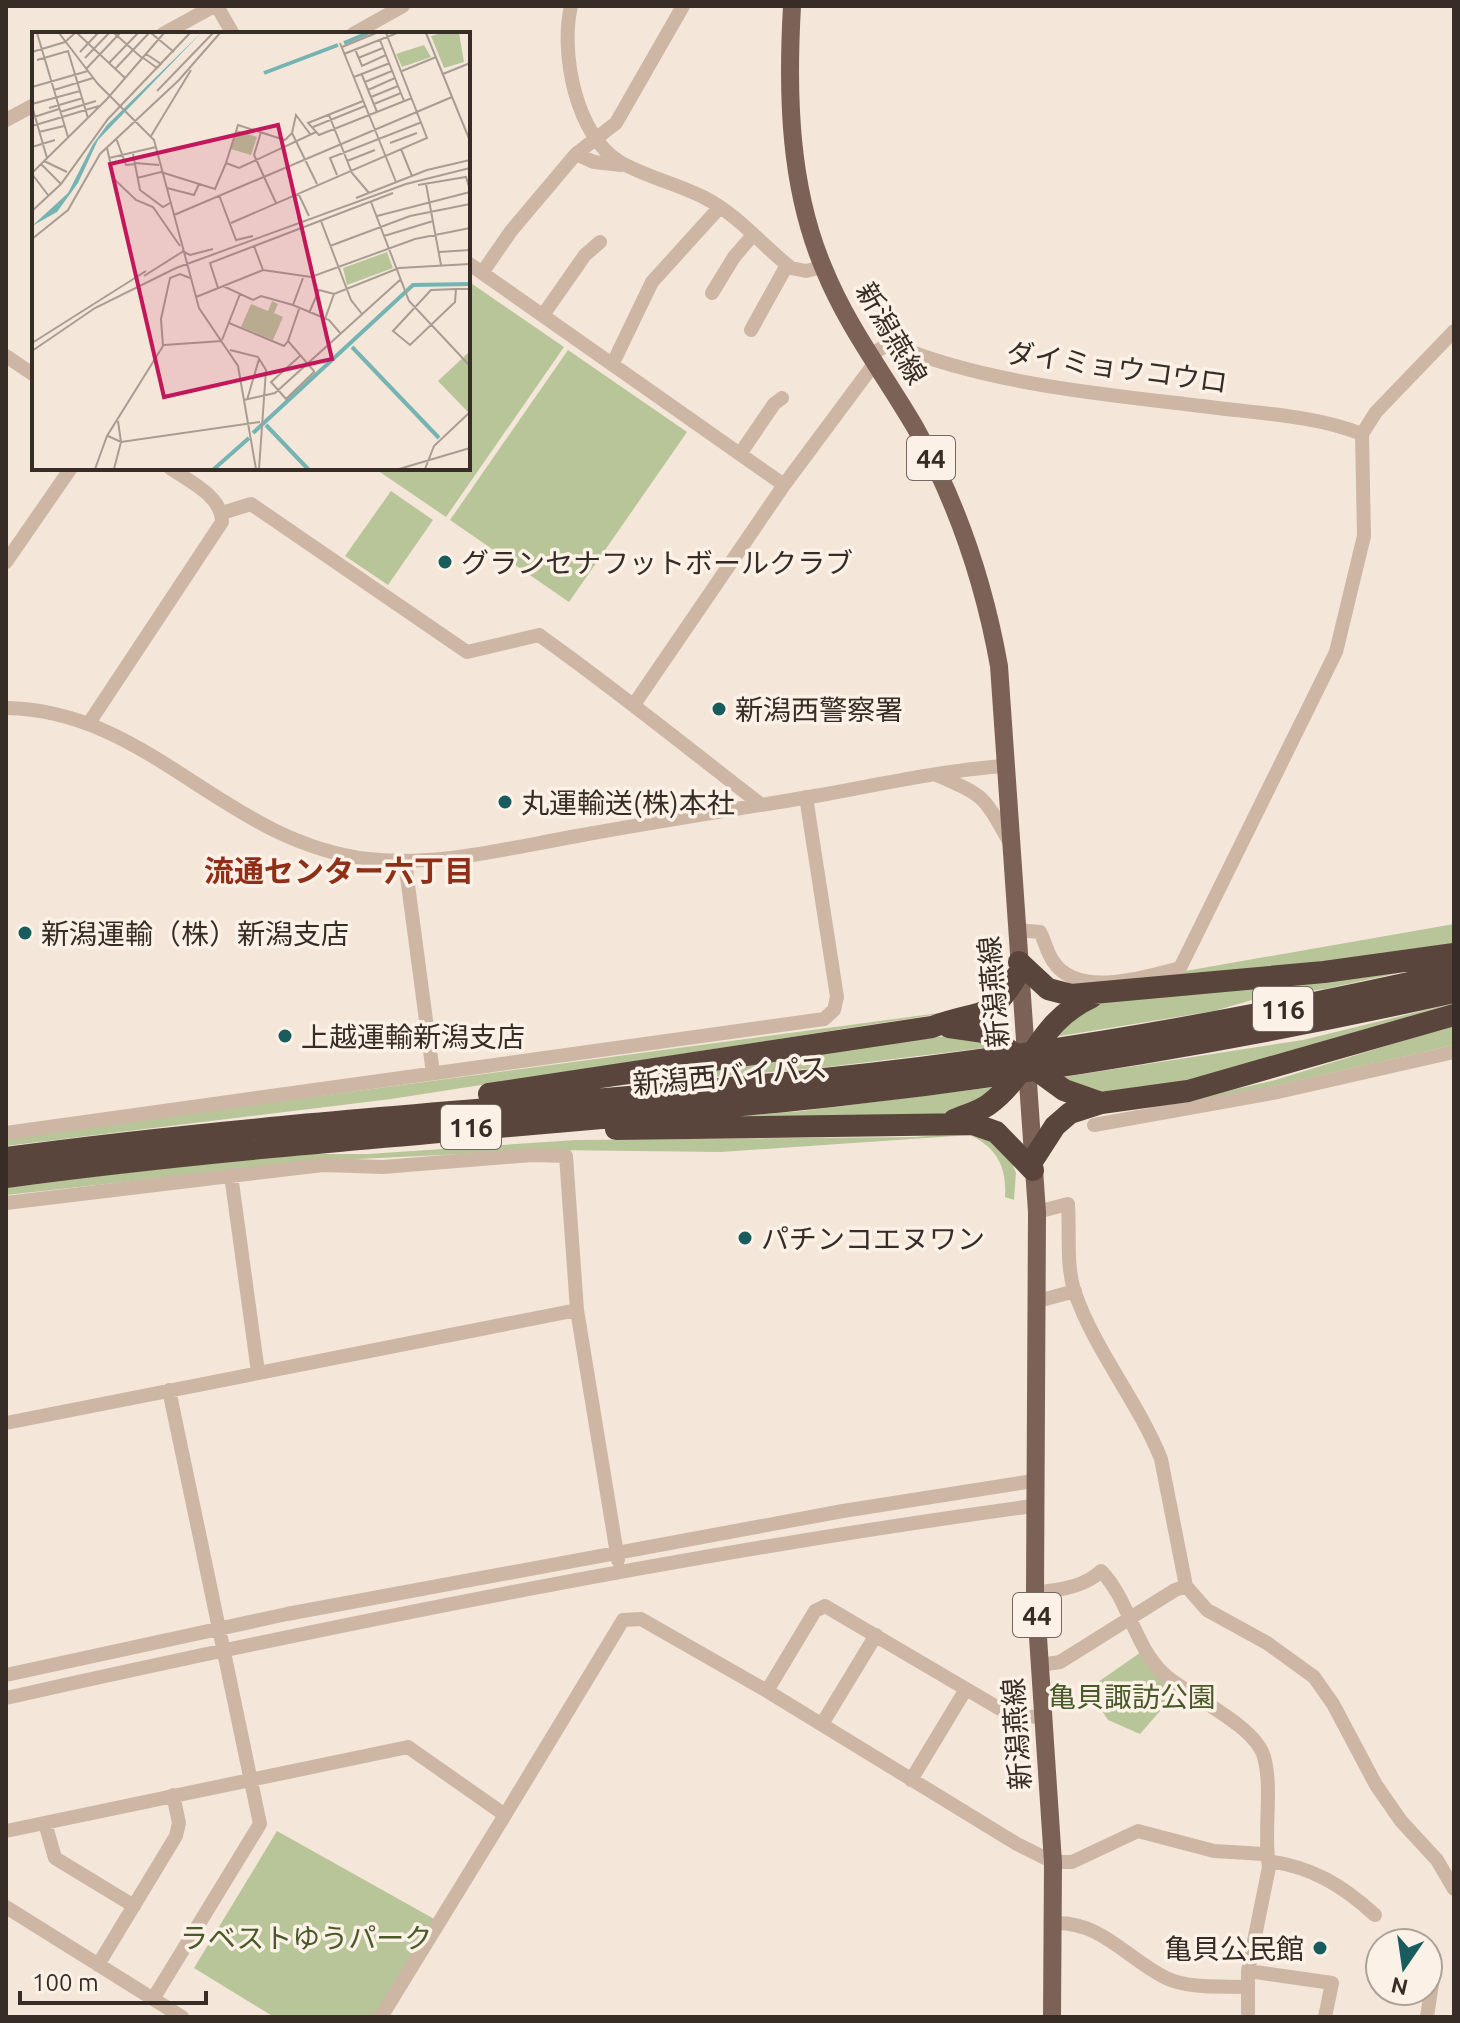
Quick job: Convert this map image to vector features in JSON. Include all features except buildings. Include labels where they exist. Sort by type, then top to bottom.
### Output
[{"type":"highway","points":[[332,1130],[932,1027],[990,1011],[1003,999],[1019,966],[1053,992],[1066,995],[1324,972],[1454,954]]},
{"type":"highway","name":"新潟西バイパス","points":[[1114,1049],[1454,973]]},
{"type":"highway","name":"新潟西バイパス","points":[[6,1158],[332,1130],[827,1079],[936,1075],[1315,1022],[1454,992]]},
{"type":"highway","points":[[948,1123],[991,1103],[1058,1018],[1100,994]]},
{"type":"highway","points":[[332,1130],[973,1124],[996,1132],[1033,1165],[1061,1119],[1101,1103],[1188,1091],[1454,1015]]},
{"type":"highway","points":[[932,1027],[984,1032],[1027,1060],[1064,1090],[1101,1103]]},
{"type":"highway","name":"新潟西バイパス","points":[[6,1177],[332,1130]]},
{"type":"main road","name":"新潟燕線","points":[[792,6],[788,72],[794,142],[808,223],[823,267],[872,360],[941,478],[970,548],[999,666],[1037,1212],[1033,1506],[1035,1592],[1053,1862],[1052,2017]]},
{"type":"street","points":[[167,32],[216,6],[232,32]]},
{"type":"street","points":[[357,32],[403,6]]},
{"type":"street","points":[[571,6],[567,31],[574,82],[580,112],[597,141],[629,167],[720,207],[787,265],[806,271],[823,267]]},
{"type":"street","points":[[482,273],[511,231],[583,145],[597,141],[623,113],[683,6]]},
{"type":"street","points":[[6,120],[32,106]]},
{"type":"street","points":[[576,154],[594,162],[629,167]]},
{"type":"street","points":[[613,363],[652,282],[720,207]]},
{"type":"street","points":[[712,293],[734,257],[753,235]]},
{"type":"street","points":[[543,315],[585,255],[600,242]]},
{"type":"street","points":[[470,264],[784,485]]},
{"type":"street","points":[[751,330],[787,265]]},
{"type":"street","points":[[1016,930],[1040,932],[1053,962],[1078,980],[1091,983],[1152,976],[1180,968],[1336,652],[1364,536],[1362,434],[1376,412],[1454,331]]},
{"type":"street","name":"ダイミョウコウロ","points":[[872,360],[885,346],[896,346],[934,362],[975,372],[1304,419],[1362,434]]},
{"type":"street","points":[[6,356],[32,374]]},
{"type":"street","points":[[635,703],[872,360]]},
{"type":"street","points":[[740,454],[774,404],[782,398]]},
{"type":"street","points":[[6,562],[70,470]]},
{"type":"street","points":[[89,723],[215,537],[222,513],[213,499],[177,470]]},
{"type":"street","points":[[222,513],[251,504],[467,652],[539,635],[635,703],[708,767],[759,803]]},
{"type":"street","points":[[6,708],[43,711],[89,723],[137,745],[268,830],[345,856],[405,862],[489,851],[759,803],[1006,766]]},
{"type":"street","points":[[937,775],[970,788],[985,799],[1010,841]]},
{"type":"street","points":[[6,1133],[816,1020],[830,1015],[837,997],[806,797]]},
{"type":"street","points":[[405,862],[433,1073]]},
{"type":"street","points":[[1094,1125],[1278,1092],[1454,1052]]},
{"type":"street","points":[[6,1203],[323,1165],[383,1167],[532,1155],[566,1156],[577,1310],[619,1572]]},
{"type":"street","points":[[231,1175],[258,1372]]},
{"type":"street","points":[[1037,1212],[1068,1204],[1075,1291],[1111,1368],[1161,1459],[1186,1586],[1207,1610],[1260,1638],[1314,1677],[1333,1704],[1381,1793],[1437,1860],[1454,1889]]},
{"type":"street","points":[[1038,1301],[1075,1291]]},
{"type":"street","points":[[6,1423],[577,1310]]},
{"type":"street","points":[[153,1999],[260,1824],[253,1778],[169,1390]]},
{"type":"street","points":[[6,1675],[219,1629],[616,1552],[1033,1481]]},
{"type":"street","points":[[6,1698],[223,1650],[619,1572],[850,1531],[1033,1506]]},
{"type":"street","points":[[1035,1592],[1056,1591],[1092,1578],[1101,1571],[1128,1620],[1165,1675],[1244,1731],[1261,1751],[1266,1777],[1266,1858],[1263,1903],[1248,1979],[1248,2017]]},
{"type":"street","points":[[1040,1665],[1060,1662],[1186,1586]]},
{"type":"street","points":[[767,1691],[819,1608],[832,1608],[1012,1716],[1043,1717]]},
{"type":"street","points":[[381,2017],[623,1620],[641,1619],[1053,1862],[1072,1862],[1138,1831],[1214,1851],[1300,1866],[1343,1887],[1375,1915]]},
{"type":"street","points":[[822,1724],[876,1635]]},
{"type":"street","points":[[911,1780],[966,1689]]},
{"type":"street","points":[[6,1831],[408,1747],[505,1815]]},
{"type":"street","points":[[98,1965],[179,1830],[173,1795]]},
{"type":"street","points":[[45,1823],[55,1858],[134,1906]]},
{"type":"street","points":[[6,1907],[182,2017]]},
{"type":"street","points":[[1055,1923],[1085,1925],[1167,1979],[1205,1986],[1248,1979],[1332,1983],[1325,2017]]},
{"type":"green space","points":[[470,282],[564,347],[446,517],[377,470],[470,470]]},
{"type":"green space","points":[[568,350],[687,432],[569,602],[450,520]]},
{"type":"green space","points":[[391,491],[433,520],[388,585],[345,556]]},
{"type":"green space","points":[[1454,924],[1454,945],[1424,951],[1094,987]]},
{"type":"green space","points":[[1454,961],[1325,989],[1266,996],[1214,1011],[1048,1038],[1084,1007],[1117,999]]},
{"type":"green space","points":[[1454,1003],[1454,1007],[1245,1071],[1100,1095],[1057,1078],[1303,1040]]},
{"type":"green space","points":[[984,1007],[391,1099],[6,1146],[6,1138]]},
{"type":"green space","points":[[1454,1025],[1454,1045],[1230,1096],[1136,1112],[1275,1080]]},
{"type":"green space","points":[[962,1035],[993,1047],[827,1067],[602,1087],[881,1041]]},
{"type":"green space","points":[[1002,1086],[968,1112],[919,1118],[677,1121],[802,1111]]},
{"type":"green space","points":[[973,1132],[1004,1144],[1016,1173],[1014,1200],[1005,1197],[1002,1168],[993,1152],[970,1135],[721,1152],[549,1150],[316,1161],[6,1195],[6,1188],[28,1184],[290,1154],[368,1154],[576,1140],[915,1137]]},
{"type":"green space","name":"亀貝諏訪公園","points":[[1144,1650],[1181,1687],[1140,1734],[1108,1720],[1088,1689]]},
{"type":"green space","name":"ラベストゆうパーク","points":[[277,1831],[436,1920],[377,2017],[274,2017],[194,1968]]},
{"type":"place","name":"グランセナフットボールクラブ","points":[[445,562]]},
{"type":"place","name":"新潟西警察署","points":[[719,709]]},
{"type":"place","name":"丸運輸送(株)本社","points":[[505,802]]},
{"type":"place","name":"新潟運輸（株）新潟支店","points":[[25,933]]},
{"type":"place","name":"上越運輸新潟支店","points":[[285,1036]]},
{"type":"place","name":"パチンコエヌワン","points":[[745,1238]]},
{"type":"place","name":"亀貝公民館","points":[[1320,1948]]},
{"type":"district","name":"流通センター六丁目","points":[[339,871]]}]
